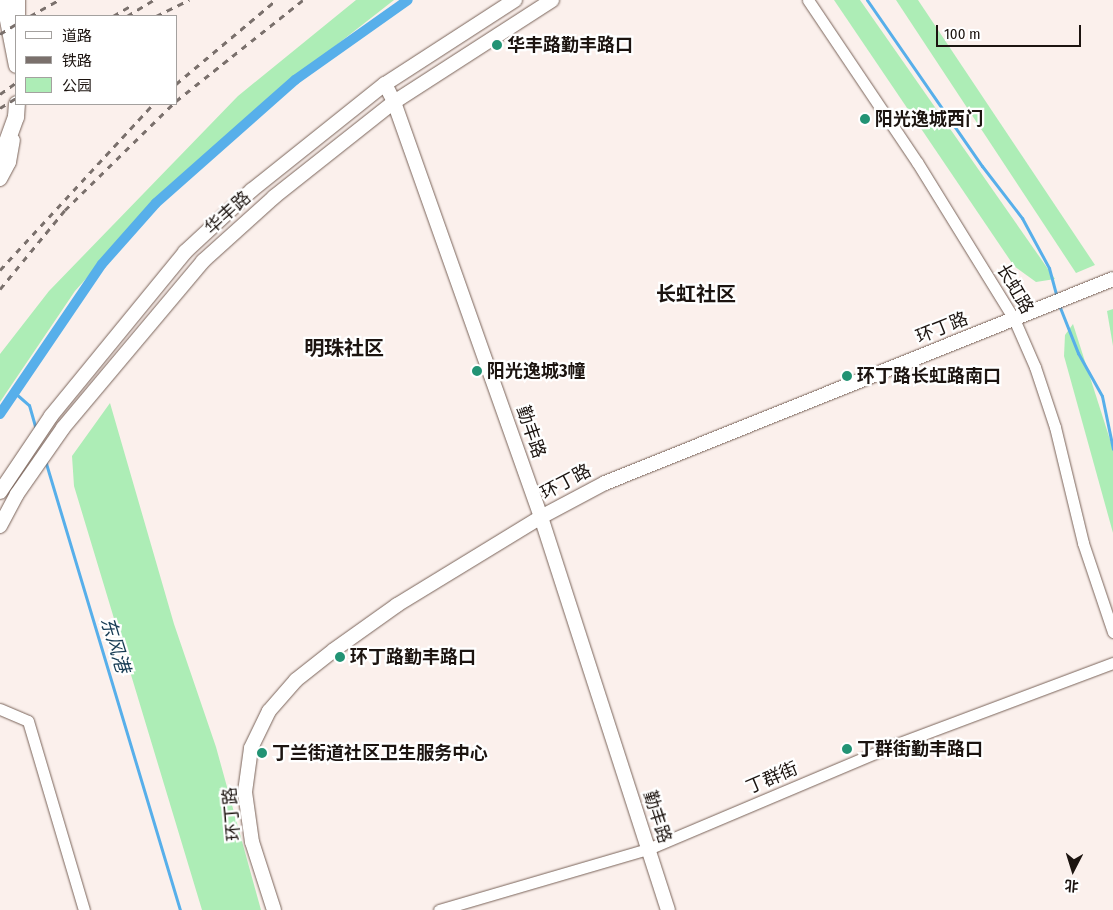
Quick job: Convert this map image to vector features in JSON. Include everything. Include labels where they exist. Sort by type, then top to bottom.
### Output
[{"type":"highway","points":[[17,0],[17,15]]},
{"type":"highway","points":[[0,160],[17,110]]},
{"type":"main road","points":[[3,0],[15,61]]},
{"type":"main road","name":"华丰路","points":[[0,492],[51,416],[185,252],[252,190],[385,84],[516,0]]},
{"type":"main road","name":"华丰路","points":[[0,526],[17,494],[63,428],[203,261],[274,197],[394,102],[552,0]]},
{"type":"main road","name":"勤丰路","points":[[385,84],[394,102],[541,517],[668,910]]},
{"type":"main road","points":[[0,179],[9,162],[17,110]]},
{"type":"main road","name":"环丁路","points":[[274,910],[252,842],[245,792],[251,748],[270,711],[296,680],[397,605],[541,517],[604,483],[1113,279]]},
{"type":"street","name":"长虹路","points":[[808,0],[916,162],[1014,319],[1035,367],[1055,428],[1084,544],[1113,632]]},
{"type":"street","name":"丁群街","points":[[439,910],[648,849],[897,744],[1113,663]]},
{"type":"street","points":[[0,709],[28,721],[84,910]]},
{"type":"green space","points":[[356,0],[394,0],[293,79],[207,154],[124,236],[75,291],[0,402],[0,354],[49,291],[238,96]]},
{"type":"green space","points":[[834,0],[860,0],[1055,279],[1036,282],[1014,266]]},
{"type":"green space","points":[[896,0],[918,0],[1095,265],[1076,273]]},
{"type":"green space","points":[[1113,309],[1113,346],[1107,311]]},
{"type":"green space","points":[[1073,324],[1113,449],[1113,533],[1064,356],[1065,335]]},
{"type":"green space","points":[[110,403],[174,624],[216,747],[261,910],[202,910],[74,486],[72,456]]},
{"type":"waterway","points":[[0,414],[102,264],[156,203],[295,80],[408,0]]},
{"type":"waterway","points":[[867,0],[982,166],[1022,218],[1049,268],[1057,297]]},
{"type":"waterway","points":[[1059,305],[1078,353],[1102,396],[1113,449]]},
{"type":"waterway","name":"东风港","points":[[15,393],[29,405],[36,430]]},
{"type":"waterway","name":"东风港","points":[[45,460],[180,910]]},
{"type":"railway","points":[[32,15],[59,0]]},
{"type":"railway","points":[[129,15],[154,0]]},
{"type":"railway","points":[[158,15],[189,0]]},
{"type":"railway","points":[[178,82],[276,0]]},
{"type":"railway","points":[[178,99],[303,0]]},
{"type":"railway","points":[[115,15],[132,5]]},
{"type":"railway","points":[[0,34],[15,25]]},
{"type":"railway","points":[[0,94],[15,84]]},
{"type":"railway","points":[[0,108],[15,99]]},
{"type":"railway","points":[[0,270],[152,105]]},
{"type":"railway","points":[[0,289],[65,210],[172,105]]},
{"type":"place","name":"华丰路勤丰路口","points":[[497,45]]},
{"type":"place","name":"阳光逸城西门","points":[[865,119]]},
{"type":"place","name":"阳光逸城3幢","points":[[477,371]]},
{"type":"place","name":"环丁路长虹路南口","points":[[847,376]]},
{"type":"place","name":"环丁路勤丰路口","points":[[340,657]]},
{"type":"place","name":"丁群街勤丰路口","points":[[847,749]]},
{"type":"place","name":"丁兰街道社区卫生服务中心","points":[[262,753]]},
{"type":"district","name":"长虹社区","points":[[696,294]]},
{"type":"district","name":"明珠社区","points":[[344,348]]}]
